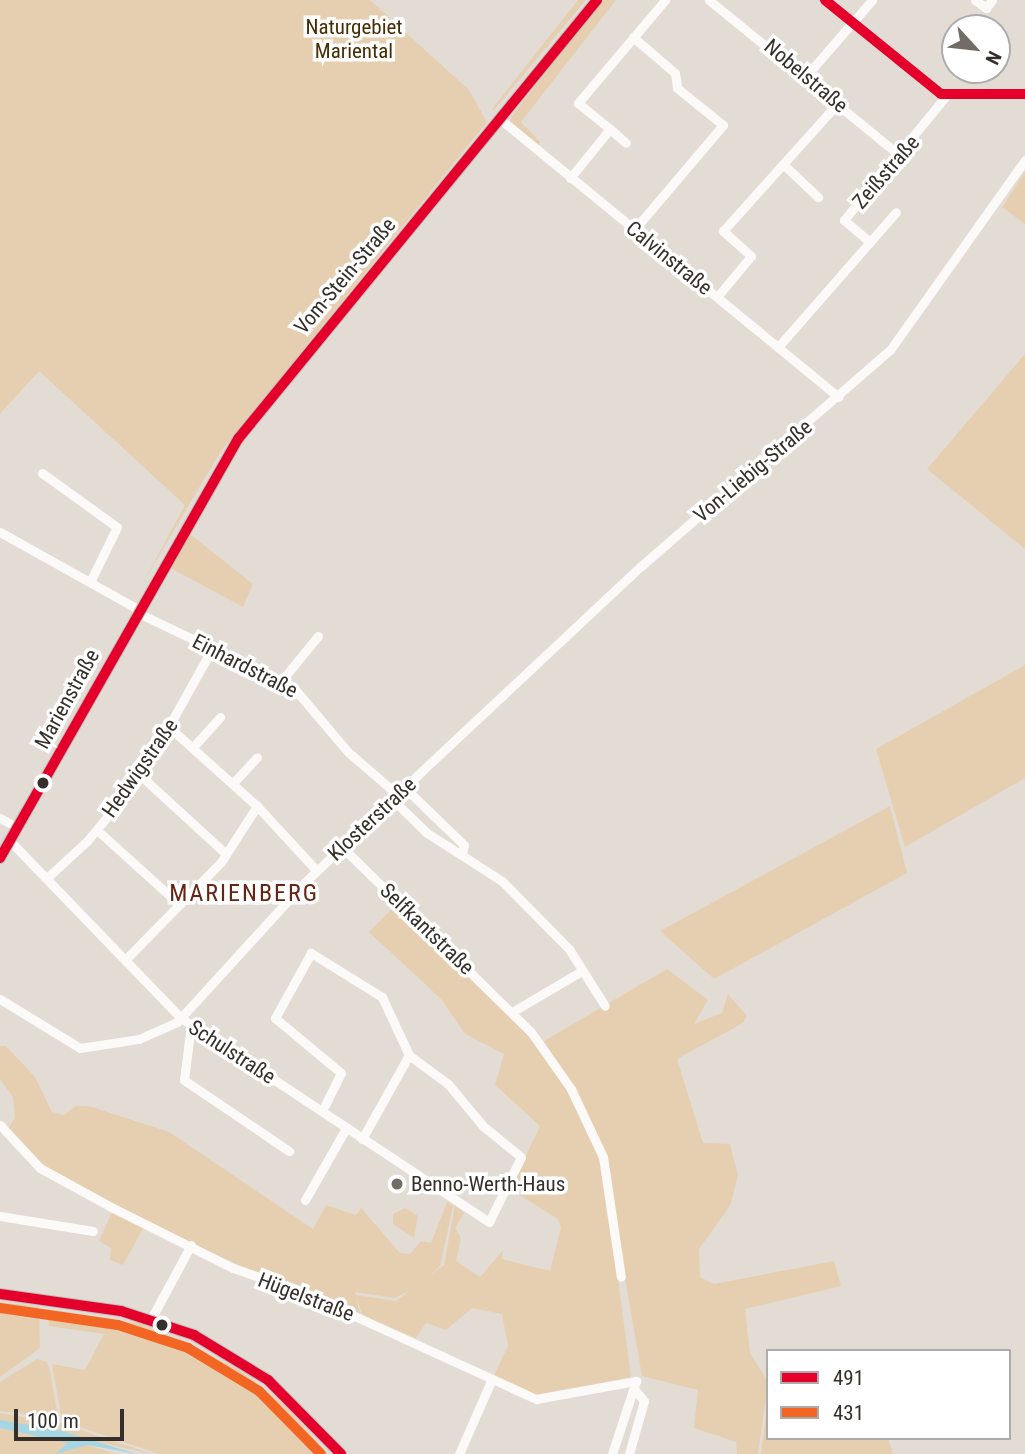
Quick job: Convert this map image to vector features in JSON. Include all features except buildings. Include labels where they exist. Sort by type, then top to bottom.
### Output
[{"type":"main road","name":"Vom-Stein-Straße","points":[[146,593],[238,439],[597,0]]},
{"type":"main road","name":"Marienstraße","points":[[0,858],[146,593]]},
{"type":"main road","points":[[0,1294],[151,1319],[246,1364],[288,1397],[341,1454]]},
{"type":"street","points":[[626,143],[578,103],[665,0]]},
{"type":"street","name":"Nobelstraße","points":[[709,0],[806,76],[900,156]]},
{"type":"street","points":[[825,0],[946,96],[1025,93]]},
{"type":"street","points":[[806,76],[872,0]]},
{"type":"street","points":[[975,0],[986,8],[992,0]]},
{"type":"street","points":[[633,37],[675,73],[677,88],[723,125],[634,230]]},
{"type":"street","name":"Zeißstraße","points":[[870,242],[844,220],[900,156],[946,96]]},
{"type":"street","points":[[717,296],[751,257],[723,231],[838,103]]},
{"type":"street","name":"Calvinstraße","points":[[500,120],[838,397]]},
{"type":"street","points":[[570,178],[610,129]]},
{"type":"street","name":"Von-Liebig-Straße","points":[[445,749],[640,568],[838,397],[904,334],[1025,160]]},
{"type":"street","points":[[784,165],[818,198]]},
{"type":"street","name":"Zeißstraße","points":[[778,347],[896,212]]},
{"type":"street","points":[[42,473],[117,527],[90,582]]},
{"type":"street","name":"Einhardstraße","points":[[0,532],[137,610],[282,680],[303,695],[354,758],[369,765],[399,794]]},
{"type":"street","points":[[282,680],[318,636]]},
{"type":"street","name":"Hedwigstraße","points":[[49,876],[97,830],[141,776],[213,647]]},
{"type":"street","points":[[194,746],[220,717]]},
{"type":"street","points":[[170,728],[194,746],[257,806],[317,871]]},
{"type":"street","name":"Klosterstraße","points":[[0,999],[80,1048],[139,1039],[181,1018],[317,871],[445,749]]},
{"type":"street","points":[[233,783],[257,757]]},
{"type":"street","points":[[141,776],[226,854]]},
{"type":"street","points":[[399,794],[464,845],[462,853]]},
{"type":"street","points":[[399,794],[427,833],[502,881],[556,933],[605,1006]]},
{"type":"street","points":[[127,959],[226,854],[257,806]]},
{"type":"street","points":[[0,818],[18,828]]},
{"type":"street","points":[[97,830],[179,904]]},
{"type":"street","name":"Schulstraße","points":[[10,841],[49,876],[181,1018],[489,1222],[521,1155],[510,1152],[447,1084],[409,1055]]},
{"type":"street","name":"Selfkantstraße","points":[[342,847],[512,1012],[546,1051],[593,1130],[603,1157],[621,1277]]},
{"type":"street","points":[[322,1111],[341,1073],[275,1018],[310,953],[382,997],[409,1055],[362,1139]]},
{"type":"street","points":[[512,1012],[583,970]]},
{"type":"street","points":[[191,1024],[184,1080],[289,1151]]},
{"type":"street","name":"Hügelstraße","points":[[0,1125],[40,1168],[191,1245],[539,1400],[636,1385]]},
{"type":"street","points":[[311,1196],[346,1128]]},
{"type":"street","points":[[1,1218],[93,1231]]},
{"type":"street","points":[[151,1319],[191,1245]]},
{"type":"street","points":[[459,1454],[492,1380]]},
{"type":"street","points":[[612,1454],[636,1385]]},
{"type":"street","points":[[629,1454],[644,1401],[636,1385]]},
{"type":"green space","name":"Naturgebiet Mariental","points":[[0,0],[370,0],[469,90],[487,122],[219,454],[143,583],[185,505],[39,371],[0,414]]},
{"type":"green space","points":[[578,0],[586,0],[494,110],[492,109]]},
{"type":"green space","points":[[602,0],[616,0],[521,122],[540,142],[537,147],[510,122],[511,117]]},
{"type":"green space","points":[[1025,172],[1025,224],[1002,207]]},
{"type":"green space","points":[[1025,354],[1025,549],[927,469]]},
{"type":"green space","points":[[186,531],[253,584],[243,607],[167,566]]},
{"type":"green space","points":[[1025,665],[1025,778],[905,847],[876,749]]},
{"type":"green space","points":[[890,806],[907,873],[714,979],[660,931]]},
{"type":"green space","points":[[397,904],[530,1037],[563,1082],[602,1159],[631,1377],[536,1395],[494,1375],[508,1346],[502,1314],[472,1308],[446,1330],[426,1323],[416,1338],[363,1316],[355,1295],[396,1301],[444,1265],[455,1206],[464,1213],[455,1228],[461,1238],[456,1261],[480,1277],[503,1250],[502,1259],[550,1271],[561,1227],[558,1219],[510,1189],[540,1126],[495,1085],[504,1054],[465,1034],[441,999],[369,932]]},
{"type":"green space","points":[[667,969],[708,1000],[694,1024],[722,1013],[728,994],[747,1016],[743,1023],[677,1059],[703,1143],[730,1144],[738,1175],[730,1206],[699,1249],[700,1277],[714,1284],[834,1261],[841,1286],[745,1309],[750,1353],[766,1379],[758,1454],[737,1454],[736,1442],[694,1428],[698,1390],[642,1376],[610,1191],[586,1110],[544,1041]]},
{"type":"green space","points":[[0,1046],[6,1046],[35,1077],[52,1112],[64,1115],[76,1106],[89,1106],[169,1132],[313,1229],[326,1205],[356,1215],[361,1208],[400,1253],[410,1254],[421,1241],[431,1243],[447,1202],[453,1206],[440,1266],[419,1286],[395,1298],[355,1292],[360,1314],[292,1282],[266,1278],[154,1225],[46,1168],[8,1129],[15,1118],[13,1097],[0,1079]]},
{"type":"green space","points":[[405,1208],[418,1216],[414,1238],[393,1224],[393,1214]]},
{"type":"green space","points":[[112,1212],[144,1227],[123,1265],[110,1260],[111,1248],[99,1241]]},
{"type":"green space","points":[[0,1302],[39,1307],[40,1348],[0,1377]]},
{"type":"green space","points":[[47,1309],[142,1324],[238,1369],[285,1406],[328,1454],[159,1454],[62,1421],[52,1364],[85,1370],[104,1334],[49,1326]]},
{"type":"green space","points":[[37,1359],[47,1362],[50,1370],[58,1418],[0,1411],[0,1382]]},
{"type":"green space","points":[[0,1413],[60,1423],[152,1454],[0,1420]]},
{"type":"green space","points":[[766,1416],[766,1440],[889,1440],[893,1454],[761,1454]]},
{"type":"green space","points":[[0,1428],[88,1445],[116,1454],[0,1454]]},
{"type":"water","points":[[0,1420],[62,1431],[137,1454],[88,1445],[55,1454],[68,1443],[0,1428]]},
{"type":"transit line","name":"491","points":[[0,858],[238,439],[597,0]]},
{"type":"transit line","name":"491","points":[[825,0],[941,94],[1025,94]]},
{"type":"transit line","name":"491","points":[[0,1294],[121,1311],[194,1335],[268,1380],[341,1454]]},
{"type":"transit line","name":"431","points":[[0,1308],[118,1325],[188,1348],[259,1391],[321,1454]]},
{"type":"place","name":"Benno-Werth-Haus","points":[[397,1184]]},
{"type":"district","name":"MARIENBERG","points":[[244,894]]}]
